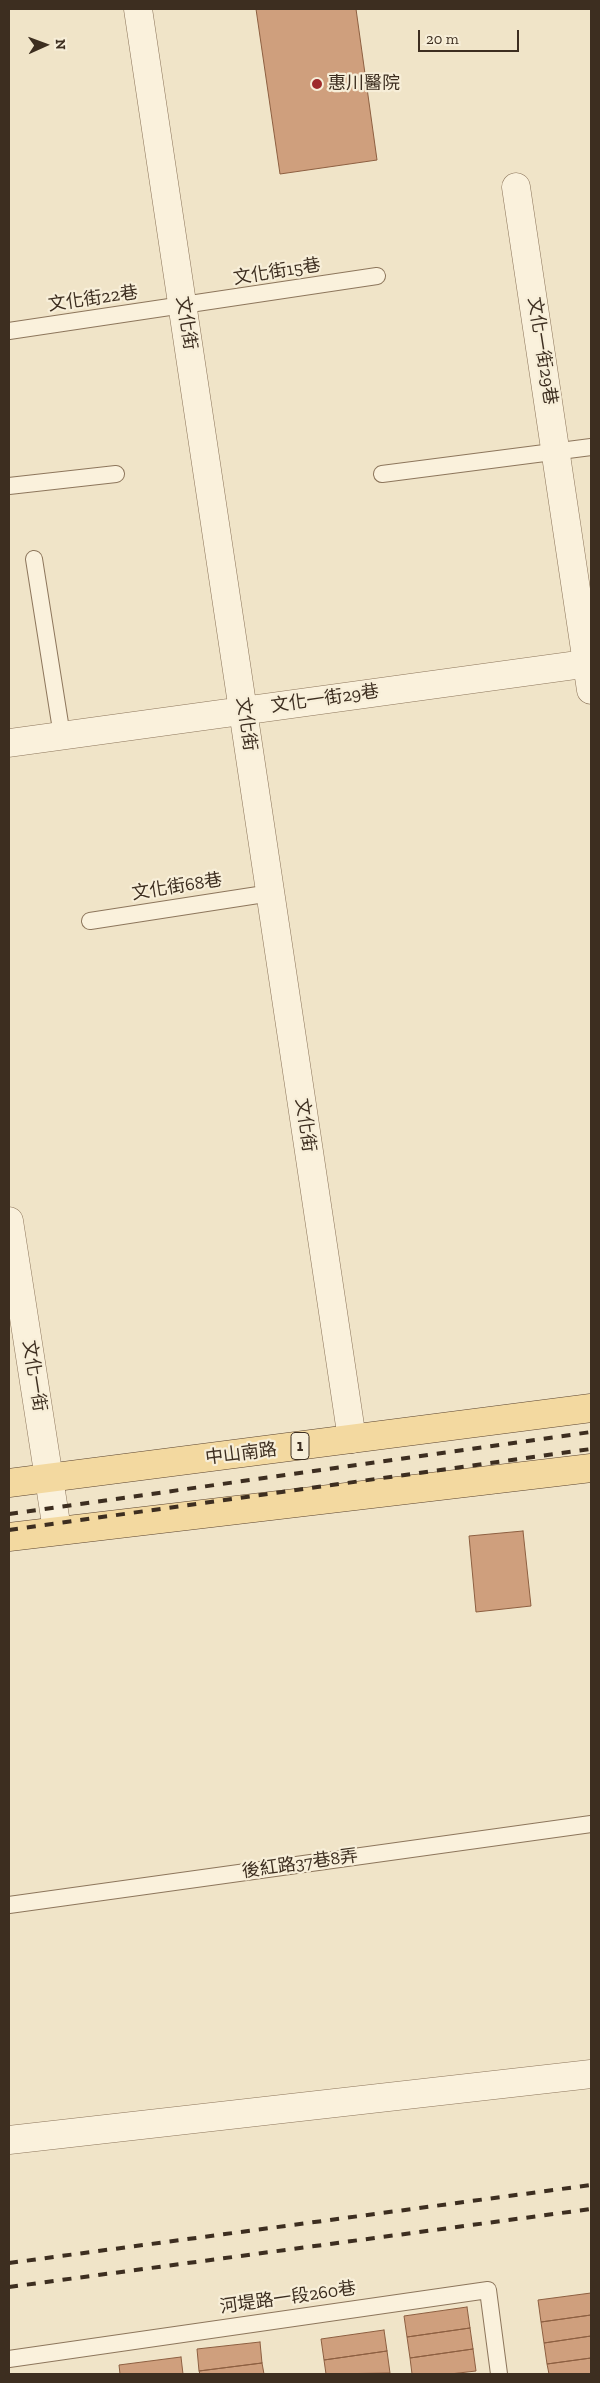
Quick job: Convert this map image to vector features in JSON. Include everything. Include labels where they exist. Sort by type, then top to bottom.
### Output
[{"type":"main road","name":"中山南路","points":[[9,1483],[591,1408]]},
{"type":"main road","points":[[9,1537],[591,1468]]},
{"type":"street","name":"文化街","points":[[138,9],[352,1440]]},
{"type":"street","name":"文化一街29巷","points":[[9,743],[590,663],[516,187]]},
{"type":"street","points":[[590,663],[591,690]]},
{"type":"street","name":"文化一街","points":[[9,1221],[57,1530]]},
{"type":"street","points":[[9,2140],[591,2074]]},
{"type":"lane","name":"文化街15巷","points":[[183,306],[377,276]]},
{"type":"lane","name":"文化街22巷","points":[[9,332],[183,306]]},
{"type":"lane","points":[[382,474],[591,447]]},
{"type":"lane","points":[[9,486],[116,474]]},
{"type":"lane","points":[[34,559],[62,736]]},
{"type":"lane","name":"文化街68巷","points":[[90,921],[271,893]]},
{"type":"lane","name":"後紅路37巷8弄","points":[[9,1905],[591,1824]]},
{"type":"lane","name":"河堤路一段260巷","points":[[9,2359],[488,2290],[499,2374]]},
{"type":"building","name":"惠川醫院","points":[[256,9],[356,9],[377,160],[280,174]]},
{"type":"building","points":[[523,1531],[531,1606],[476,1612],[469,1536]]},
{"type":"building","points":[[591,2293],[591,2315],[541,2322],[538,2300]]},
{"type":"building","points":[[467,2307],[470,2328],[407,2337],[404,2316]]},
{"type":"building","points":[[591,2315],[591,2336],[544,2343],[541,2322]]},
{"type":"building","points":[[470,2328],[473,2349],[410,2358],[407,2337]]},
{"type":"building","points":[[384,2330],[387,2351],[324,2360],[321,2339]]},
{"type":"building","points":[[591,2336],[591,2358],[547,2364],[544,2343]]},
{"type":"building","points":[[260,2342],[262,2363],[199,2371],[197,2349]]},
{"type":"building","points":[[473,2349],[476,2371],[450,2374],[412,2374],[410,2358]]},
{"type":"building","points":[[387,2351],[390,2373],[326,2374],[324,2360]]},
{"type":"building","points":[[181,2357],[183,2374],[120,2374],[119,2365]]},
{"type":"building","points":[[591,2358],[591,2374],[549,2374],[547,2364]]},
{"type":"building","points":[[262,2363],[264,2374],[200,2374],[199,2371]]},
{"type":"railway","points":[[9,1514],[591,1432]]},
{"type":"railway","points":[[9,1530],[591,1449]]},
{"type":"railway","points":[[9,2263],[591,2185]]},
{"type":"railway","points":[[9,2287],[591,2209]]},
{"type":"place","name":"惠川醫院","points":[[317,84]]}]
